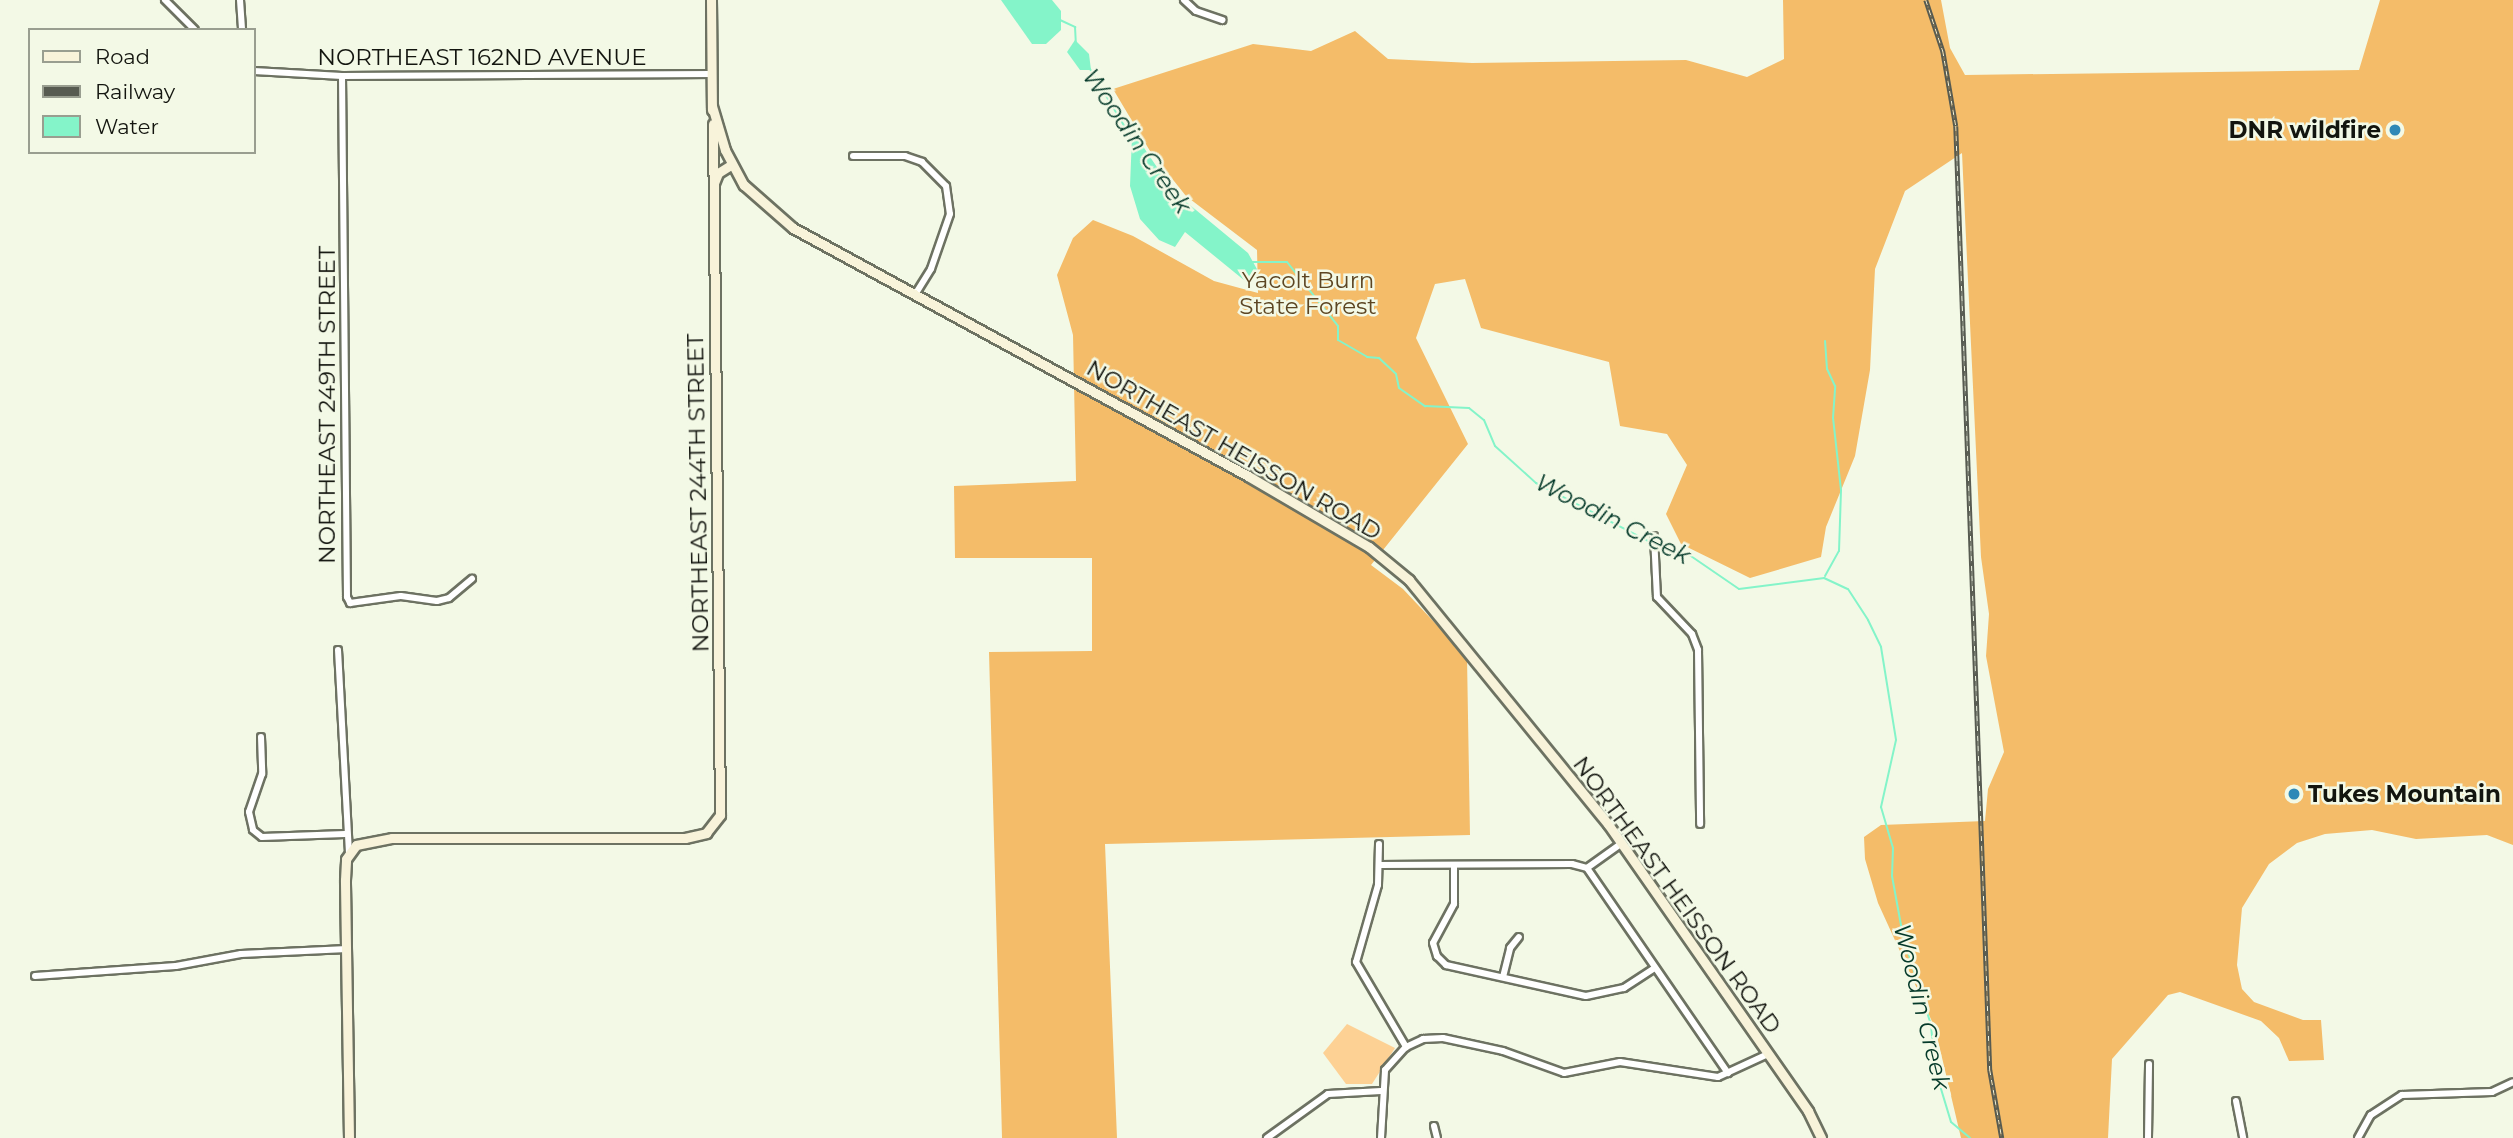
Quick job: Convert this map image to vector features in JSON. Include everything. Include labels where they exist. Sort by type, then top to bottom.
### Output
[{"type":"street","points":[[164,0],[193,28]]},
{"type":"street","points":[[240,0],[242,28]]},
{"type":"street","points":[[711,0],[712,106]]},
{"type":"street","points":[[1184,0],[1196,11],[1222,20]]},
{"type":"street","name":"NORTHEAST 162ND AVENUE","points":[[256,71],[342,76],[712,74]]},
{"type":"street","name":"NORTHEAST 249TH STREET","points":[[342,76],[347,597],[350,603],[401,596],[437,601],[449,598],[472,579]]},
{"type":"street","name":"NORTHEAST HEISSON ROAD","points":[[712,106],[731,165],[772,213],[1369,547],[1409,580],[1622,843],[1768,1054],[1822,1138]]},
{"type":"street","name":"NORTHEAST 244TH STREET","points":[[349,853],[372,839],[685,838],[713,827],[720,815],[712,106]]},
{"type":"street","points":[[853,156],[905,156],[922,162],[946,186],[950,214],[931,269],[915,295]]},
{"type":"street","points":[[713,185],[718,173],[731,165]]},
{"type":"street","points":[[1654,536],[1657,597],[1692,634],[1698,650],[1700,824]]},
{"type":"street","points":[[338,650],[345,834],[349,853],[346,949],[349,1138]]},
{"type":"street","points":[[261,737],[262,774],[249,811],[253,830],[262,838],[345,834]]},
{"type":"street","points":[[1379,865],[1587,868],[1622,843]]},
{"type":"street","points":[[1379,844],[1379,865],[1356,962],[1406,1047]]},
{"type":"street","points":[[1454,866],[1454,904],[1437,929],[1433,947],[1443,963],[1586,996],[1624,988],[1655,968]]},
{"type":"street","points":[[1587,868],[1728,1073]]},
{"type":"street","points":[[1503,977],[1510,948],[1519,937]]},
{"type":"street","points":[[35,976],[176,966],[241,954],[346,949]]},
{"type":"street","points":[[1381,1138],[1381,1091],[1385,1070],[1406,1047],[1423,1040],[1443,1038],[1508,1052],[1559,1073],[1620,1062],[1703,1077],[1728,1073],[1768,1054]]},
{"type":"street","points":[[2148,1138],[2149,1064]]},
{"type":"street","points":[[2358,1138],[2371,1115],[2402,1095],[2492,1092],[2513,1082]]},
{"type":"street","points":[[1267,1138],[1328,1094],[1381,1091]]},
{"type":"street","points":[[2236,1101],[2243,1138]]},
{"type":"street","points":[[1434,1126],[1437,1138]]},
{"type":"shaded area","points":[[1347,1024],[1395,1048],[1372,1084],[1346,1084],[1323,1053]]},
{"type":"green space","name":"Yacolt Burn State Forest","points":[[1783,0],[1941,0],[1950,48],[1965,75],[2359,70],[2380,0],[2513,0],[2513,845],[2487,835],[2416,839],[2372,830],[2325,834],[2297,843],[2269,864],[2242,908],[2237,965],[2242,989],[2254,1002],[2303,1020],[2321,1020],[2324,1060],[2289,1061],[2279,1038],[2261,1021],[2180,992],[2168,995],[2112,1059],[2108,1138],[1961,1138],[1935,1028],[1878,903],[1865,859],[1864,837],[1881,825],[1985,821],[1988,789],[2004,752],[1986,656],[1989,614],[1981,557],[1962,153],[1905,191],[1875,269],[1870,370],[1855,456],[1826,527],[1821,557],[1750,578],[1681,544],[1666,514],[1687,465],[1667,434],[1620,426],[1609,362],[1481,328],[1465,279],[1435,284],[1416,338],[1468,444],[1371,565],[1403,589],[1467,657],[1470,835],[1105,844],[1117,1138],[1002,1138],[989,652],[1092,651],[1092,558],[955,558],[954,486],[1076,481],[1073,335],[1057,275],[1073,238],[1093,220],[1133,236],[1214,281],[1258,293],[1257,250],[1186,196],[1150,151],[1113,89],[1253,44],[1311,51],[1355,31],[1388,59],[1472,63],[1686,60],[1747,77],[1784,59]]},
{"type":"water","points":[[1001,0],[1052,0],[1061,11],[1061,30],[1046,44],[1032,44]]},
{"type":"water","points":[[1075,40],[1089,54],[1091,70],[1080,70],[1067,52]]},
{"type":"water","points":[[1132,136],[1136,136],[1173,191],[1248,253],[1258,271],[1250,285],[1185,232],[1175,247],[1159,240],[1140,219],[1130,186]]},
{"type":"waterway","name":"Woodin Creek","points":[[1060,20],[1075,27],[1076,44]]},
{"type":"waterway","name":"Woodin Creek","points":[[1090,69],[1132,139]]},
{"type":"waterway","name":"Woodin Creek","points":[[1252,262],[1287,262],[1338,326],[1338,340],[1367,357],[1379,358],[1396,374],[1399,388],[1425,406],[1469,408],[1484,420],[1495,446],[1536,483],[1650,542]]},
{"type":"waterway","points":[[1825,341],[1827,369],[1835,386],[1833,418],[1841,490],[1839,551],[1825,576]]},
{"type":"waterway","name":"Woodin Creek","points":[[1658,546],[1685,552],[1739,589],[1824,578],[1848,589],[1868,620],[1881,647],[1896,740],[1881,807],[1893,848],[1892,876],[1903,936],[1931,1025],[1935,1069],[1951,1122],[1970,1138]]},
{"type":"railway","points":[[1926,0],[1943,51],[1956,126],[1990,1070],[2002,1138]]},
{"type":"place","name":"DNR wildfire","points":[[2395,130]]},
{"type":"place","name":"Tukes Mountain","points":[[2294,794]]}]
